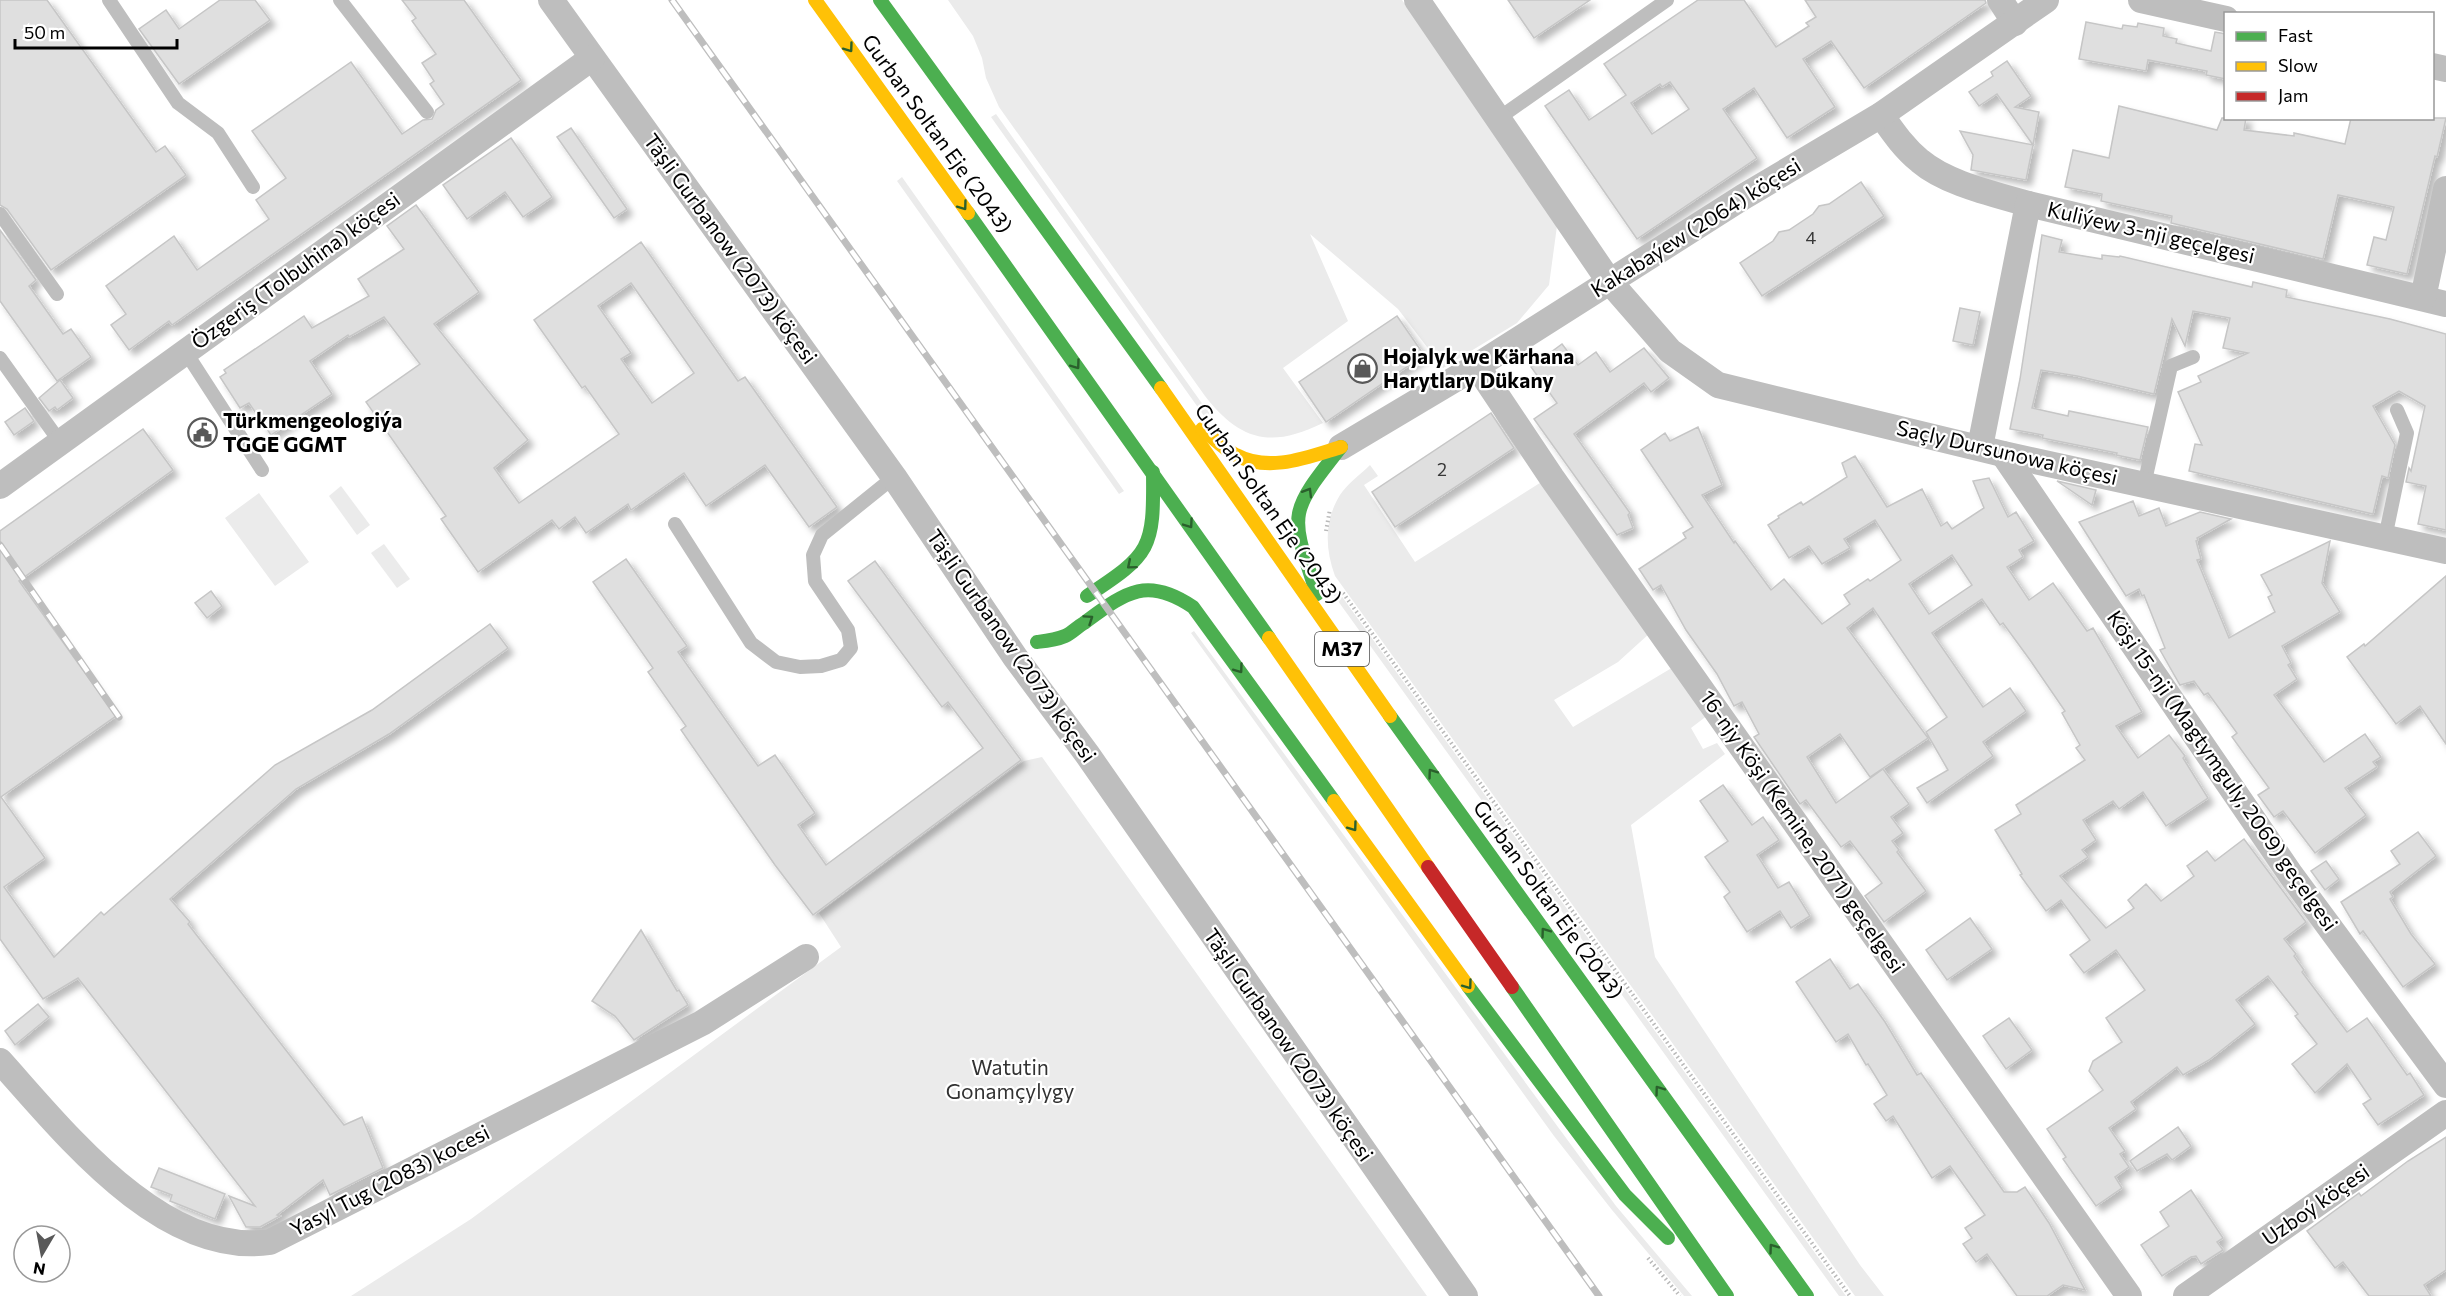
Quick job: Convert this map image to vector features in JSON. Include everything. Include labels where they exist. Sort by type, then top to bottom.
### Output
[{"type":"highway","name":"Gurban Soltan Eje (2043)","points":[[815,0],[1153,472],[1726,1296]]},
{"type":"highway","name":"Gurban Soltan Eje (2043)","points":[[880,0],[1178,410],[1327,627],[1807,1296]]},
{"type":"highway","points":[[1178,410],[1236,455],[1259,463],[1282,463],[1341,447]]},
{"type":"highway","points":[[1327,627],[1301,543],[1297,518],[1306,494],[1341,447]]},
{"type":"highway","points":[[1076,603],[1135,564],[1149,543],[1154,513],[1153,472]]},
{"type":"highway","points":[[1041,635],[1061,638],[1126,595],[1146,588],[1162,589],[1179,596],[1193,607],[1519,1055],[1625,1195],[1726,1296]]},
{"type":"street","name":"Täşli Gurbanow (2073) köçesi","points":[[551,0],[894,477],[1015,657],[1087,754],[1379,1176],[1465,1296]]},
{"type":"street","name":"Saçly Dursunowa köçesi","points":[[1417,0],[1609,281],[1670,351],[1718,385],[1991,451],[2446,551]]},
{"type":"street","points":[[2000,0],[2015,23]]},
{"type":"street","name":"Kakabaýew (2064) köçesi","points":[[1341,447],[1477,366],[1743,197],[1881,116],[2046,0]]},
{"type":"street","points":[[2141,0],[2224,19]]},
{"type":"street","name":"Özgeriş (Tolbuhina) köçesi","points":[[0,486],[592,58]]},
{"type":"street","name":"Kuliýew 3-nji geçelgesi","points":[[1881,116],[1901,143],[1922,163],[1971,187],[2028,204],[2435,301]]},
{"type":"street","points":[[2435,301],[2446,189]]},
{"type":"street","points":[[1991,451],[2028,204]]},
{"type":"street","name":"16-njy Köşi (Kemine, 2071) geçelgesi","points":[[1477,366],[1566,497],[2129,1296]]},
{"type":"street","name":"Köşi 15-nji (Magtymguly, 2069) geçelgesi","points":[[1991,451],[2291,875],[2446,1085]]},
{"type":"street","points":[[1015,657],[1041,635]]},
{"type":"street","name":"Yasyl Tug (2083) kocesi","points":[[0,1061],[70,1140],[139,1202],[180,1224],[207,1235],[251,1245],[270,1242],[702,1023],[806,957]]},
{"type":"street","name":"Uzboý köçesi","points":[[2186,1296],[2446,1113]]},
{"type":"lane","points":[[108,0],[178,103],[218,133],[253,187]]},
{"type":"lane","points":[[340,0],[427,112]]},
{"type":"lane","points":[[1499,118],[1667,0]]},
{"type":"lane","points":[[0,214],[57,294]]},
{"type":"lane","points":[[185,351],[262,470]]},
{"type":"lane","points":[[2144,485],[2171,366],[2193,357]]},
{"type":"lane","points":[[1,362],[60,442]]},
{"type":"lane","points":[[2385,538],[2407,433],[2397,410]]},
{"type":"lane","points":[[675,524],[751,643],[776,662],[800,667],[821,666],[841,660],[851,648],[848,630],[815,581],[813,555],[822,535],[894,477]]},
{"type":"path","points":[[1326,533],[1329,511],[1334,501]]},
{"type":"path","points":[[1338,586],[1850,1296]]},
{"type":"green space","points":[[948,0],[1402,0],[1557,226],[1549,285],[1517,323],[1443,368],[1398,309],[1310,234],[1348,321],[1283,368],[1323,423],[1305,431],[1273,438],[1245,431],[1231,423],[1205,396],[999,107],[986,78],[982,58],[973,36]]},
{"type":"green space","points":[[996,114],[1213,417],[1204,416],[991,117]]},
{"type":"green space","points":[[902,177],[1124,491],[1119,494],[897,181]]},
{"type":"green space","points":[[1370,465],[1378,476],[1364,485],[1415,562],[1543,481],[1650,633],[1618,662],[1554,700],[1573,727],[1675,666],[1708,715],[1691,728],[1703,749],[1717,743],[1725,754],[1631,825],[1655,957],[1860,1265],[1884,1296],[1855,1296],[1335,576],[1328,545],[1331,515],[1343,491]]},
{"type":"green space","points":[[341,486],[370,525],[357,535],[329,496]]},
{"type":"green space","points":[[259,493],[309,562],[275,586],[225,518]]},
{"type":"green space","points":[[384,544],[410,579],[397,588],[371,553]]},
{"type":"green space","points":[[1330,580],[1846,1296],[1839,1296],[1325,583]]},
{"type":"green space","points":[[1194,631],[1616,1206],[1692,1296],[1684,1296],[1554,1136],[1191,633]]},
{"type":"green space","name":"Watutin Gonamçylygy","points":[[1042,757],[1427,1296],[351,1296],[471,1219],[841,947],[819,913],[1024,761]]},
{"type":"building","points":[[0,0],[47,0],[156,152],[165,146],[186,175],[51,270],[7,209],[0,205]]},
{"type":"building","points":[[220,0],[255,0],[270,20],[179,84],[139,29],[166,10],[179,29]]},
{"type":"building","points":[[402,0],[464,0],[521,80],[172,325],[169,321],[129,350],[111,325],[126,314],[106,286],[174,236],[197,270],[269,219],[256,200],[286,178],[252,131],[351,62],[402,134],[423,120],[432,119],[436,110],[444,104],[430,84],[434,81],[422,63],[436,54],[412,21],[416,18]]},
{"type":"building","points":[[1508,0],[1590,0],[1534,38]]},
{"type":"building","points":[[1698,0],[1744,0],[1776,47],[1809,26],[1806,23],[1816,17],[1805,0],[1985,0],[1986,3],[1864,88],[1831,41],[1803,59],[1835,107],[1787,138],[1754,88],[1723,109],[1757,158],[1637,239],[1545,106],[1569,90],[1589,120],[1626,95],[1604,64]],"holes":[[[1670,82],[1689,109],[1652,134],[1631,103],[1660,84],[1662,87]]]},
{"type":"building","points":[[2086,22],[2122,29],[2123,25],[2137,27],[2138,23],[2164,28],[2163,36],[2177,39],[2176,43],[2211,51],[2215,32],[2224,34],[2224,79],[2206,75],[2207,71],[2148,60],[2146,71],[2079,59]]},
{"type":"building","points":[[2007,61],[2031,96],[2015,107],[2039,112],[2033,145],[1997,94],[1979,106],[1969,92],[1993,76],[1991,72]]},
{"type":"building","points":[[2119,106],[2217,130],[2222,118],[2224,120],[2246,120],[2244,130],[2294,136],[2294,133],[2345,144],[2351,120],[2446,118],[2407,274],[2367,265],[2374,237],[2386,240],[2394,207],[2338,195],[2323,259],[2171,223],[2172,216],[2101,201],[2102,194],[2065,187],[2073,150],[2109,158]]},
{"type":"building","points":[[571,128],[627,209],[614,218],[557,137]]},
{"type":"building","points":[[1960,131],[2033,145],[2026,180],[1971,170],[1973,155]]},
{"type":"building","points":[[511,138],[552,197],[523,217],[505,192],[467,219],[443,185]]},
{"type":"building","points":[[1861,182],[1884,216],[1762,296],[1740,263],[1773,241],[1779,232],[1789,230],[1813,214],[1819,206],[1829,204]]},
{"type":"building","points":[[416,205],[479,292],[434,324],[528,440],[494,468],[519,503],[619,434],[585,386],[582,388],[534,320],[641,242],[738,381],[745,377],[837,507],[809,527],[765,465],[706,506],[684,473],[631,510],[628,504],[586,533],[575,517],[559,529],[552,520],[478,572],[441,519],[446,516],[366,402],[420,364],[384,317],[349,337],[348,335],[310,361],[332,394],[271,435],[249,403],[240,408],[220,377],[226,373],[224,370],[304,316],[312,328],[369,296],[358,279],[404,249],[387,226]],"holes":[[[631,283],[694,373],[652,403],[621,359],[631,353],[598,306]]]},
{"type":"building","points":[[0,230],[36,280],[29,286],[63,334],[71,329],[91,357],[57,381],[0,301]]},
{"type":"building","points":[[2042,235],[2062,240],[2059,252],[2102,259],[2102,255],[2120,256],[2252,287],[2253,282],[2287,290],[2286,297],[2390,319],[2446,334],[2446,530],[2418,524],[2426,486],[2406,482],[2409,468],[2411,471],[2425,406],[2399,391],[2373,406],[2395,445],[2388,478],[2382,476],[2373,514],[2189,471],[2195,444],[2202,445],[2178,392],[2201,382],[2198,376],[2248,353],[2223,348],[2230,318],[2193,311],[2185,346],[2172,319],[2154,394],[2041,370],[2032,408],[2068,416],[2069,411],[2148,427],[2140,460],[2042,438],[2043,435],[2010,429]]},
{"type":"building","points":[[1960,308],[1980,312],[1973,345],[1953,341]]},
{"type":"building","name":"Hojalyk we Kärhana Harytlary Dükany","points":[[1397,316],[1424,355],[1326,422],[1299,382]]},
{"type":"building","points":[[1562,344],[1578,365],[1596,352],[1610,372],[1644,348],[1669,378],[1651,392],[1644,383],[1574,434],[1630,513],[1628,515],[1633,528],[1617,535],[1534,419],[1557,403],[1531,367]]},
{"type":"building","points":[[60,380],[73,398],[57,410],[55,407],[49,411],[39,398]]},
{"type":"building","points":[[25,408],[34,421],[14,435],[5,422]]},
{"type":"building","points":[[1491,413],[1514,448],[1395,527],[1372,492]]},
{"type":"building","points":[[1698,427],[1722,485],[1702,495],[1734,543],[1735,541],[1771,590],[1784,579],[1822,624],[1850,604],[1844,595],[1901,560],[1875,520],[1844,539],[1850,548],[1822,564],[1809,546],[1789,558],[1768,525],[1779,518],[1778,516],[1801,502],[1803,505],[1847,477],[1842,463],[1855,456],[1887,507],[1922,489],[1941,526],[1947,522],[1952,529],[1984,508],[1973,481],[1989,478],[2008,517],[2016,512],[2034,541],[2019,550],[2023,557],[2007,567],[2029,600],[2053,583],[2087,631],[2093,628],[2142,712],[2116,726],[2138,758],[2169,735],[2185,756],[2183,758],[2208,798],[2166,826],[2143,792],[2119,809],[2113,801],[2083,820],[2096,840],[2082,850],[2088,857],[2060,876],[2106,928],[2134,908],[2128,900],[2146,884],[2161,901],[2194,876],[2187,866],[2207,851],[2215,861],[2244,839],[2306,922],[2284,939],[2296,954],[2294,956],[2304,970],[2302,972],[2347,1032],[2367,1018],[2407,1075],[2410,1073],[2424,1095],[2378,1125],[2363,1104],[2371,1099],[2347,1064],[2315,1093],[2292,1064],[2317,1044],[2295,1016],[2298,1014],[2268,976],[2236,1000],[2255,1024],[2209,1060],[2183,1075],[2177,1067],[2131,1102],[2136,1109],[2109,1128],[2125,1151],[2120,1154],[2129,1167],[2115,1177],[2122,1188],[2096,1206],[2063,1159],[2066,1157],[2047,1129],[2103,1090],[2089,1071],[2093,1061],[2122,1042],[2106,1018],[2145,990],[2116,950],[2084,973],[2070,955],[2090,940],[2061,900],[2046,911],[2020,875],[2022,874],[1995,830],[2021,814],[2016,805],[2085,760],[2076,748],[2080,745],[2062,713],[2065,711],[2003,623],[2000,625],[1982,599],[1932,633],[1983,707],[2010,688],[2026,711],[1983,742],[1993,756],[1927,803],[1917,788],[1948,770],[1926,732],[1947,717],[1873,608],[1847,628],[1928,738],[1870,777],[1840,734],[1807,757],[1836,803],[1883,769],[1909,804],[1891,817],[1903,833],[1892,841],[1899,850],[1897,852],[1926,891],[1884,922],[1865,896],[1882,883],[1850,841],[1841,847],[1806,800],[1800,804],[1754,737],[1759,734],[1742,702],[1734,706],[1717,674],[1686,630],[1661,585],[1653,590],[1639,569],[1686,538],[1683,533],[1693,527],[1641,450],[1665,433],[1670,441]],"holes":[[[1952,555],[1972,585],[1929,614],[1909,584]]]},
{"type":"building","points":[[143,429],[173,470],[19,581],[116,716],[1,797],[45,858],[4,887],[54,957],[101,912],[104,915],[275,765],[372,710],[490,624],[508,648],[389,734],[296,789],[170,899],[190,922],[188,924],[344,1125],[362,1117],[383,1168],[330,1195],[323,1180],[277,1215],[280,1216],[260,1227],[246,1227],[229,1196],[255,1206],[78,978],[43,999],[0,939],[0,531]]},
{"type":"building","points":[[2057,481],[2096,490],[2092,505]]},
{"type":"building","points":[[2133,501],[2139,516],[2159,508],[2166,526],[2200,512],[2231,519],[2197,538],[2196,541],[2201,559],[2197,560],[2229,638],[2275,612],[2268,597],[2272,595],[2261,575],[2330,541],[2322,583],[2340,612],[2282,646],[2291,663],[2288,665],[2297,679],[2274,695],[2324,762],[2365,734],[2381,757],[2373,762],[2377,767],[2345,788],[2366,815],[2315,853],[2283,811],[2274,817],[2258,795],[2269,788],[2232,737],[2237,733],[2208,693],[2204,695],[2194,681],[2180,685],[2160,650],[2165,648],[2144,595],[2142,596],[2139,589],[2126,596],[2079,522]]},
{"type":"building","points":[[626,559],[687,646],[678,652],[758,766],[775,755],[815,813],[798,825],[826,865],[983,748],[948,702],[942,707],[848,581],[875,561],[1021,760],[813,915],[775,865],[681,730],[686,726],[648,672],[653,668],[593,582]]},
{"type":"building","points":[[2446,576],[2446,744],[2420,706],[2396,724],[2347,657],[2364,644],[2365,646]]},
{"type":"building","points":[[211,591],[222,606],[207,618],[195,603]]},
{"type":"building","points":[[1723,785],[1752,825],[1763,817],[1779,840],[1757,855],[1778,888],[1789,882],[1810,916],[1791,928],[1780,911],[1747,932],[1724,897],[1730,892],[1705,857],[1728,841],[1700,801]]},
{"type":"building","points":[[2418,832],[2436,856],[2390,892],[2393,897],[2390,899],[2411,934],[2435,964],[2403,987],[2363,931],[2360,934],[2341,902],[2400,864],[2391,851]]},
{"type":"building","points":[[2326,861],[2339,879],[2325,890],[2311,871]]},
{"type":"building","points":[[1970,918],[1992,949],[1947,980],[1926,950]]},
{"type":"building","points":[[641,930],[677,991],[679,990],[688,1005],[634,1040],[615,1016],[592,1001]]},
{"type":"building","points":[[1830,959],[1850,989],[1858,984],[1885,1022],[1917,1075],[1921,1073],[2004,1192],[2017,1192],[2025,1187],[2049,1223],[2085,1290],[2063,1285],[2047,1296],[2017,1296],[1987,1254],[1976,1262],[1963,1244],[1972,1238],[1965,1228],[1985,1215],[1950,1166],[1932,1178],[1893,1116],[1886,1121],[1874,1104],[1887,1095],[1848,1034],[1836,1042],[1796,982]]},
{"type":"building","points":[[38,1004],[49,1017],[15,1045],[5,1031]]},
{"type":"building","points":[[2009,1018],[2032,1050],[2006,1069],[1983,1036]]},
{"type":"building","points":[[2178,1127],[2191,1146],[2172,1160],[2167,1154],[2137,1171],[2130,1161]]},
{"type":"building","points":[[2446,1137],[2446,1270],[2424,1285],[2431,1296],[2369,1296],[2343,1262],[2335,1268],[2307,1231],[2359,1193],[2361,1196],[2408,1161]]},
{"type":"building","points":[[159,1168],[225,1194],[215,1219],[170,1201],[172,1195],[151,1187]]},
{"type":"building","points":[[2191,1190],[2223,1238],[2217,1242],[2223,1250],[2201,1264],[2196,1256],[2191,1257],[2162,1276],[2141,1245],[2169,1226],[2160,1212]]},
{"type":"railway","points":[[672,0],[1599,1296]]},
{"type":"railway","points":[[0,545],[119,717]]},
{"type":"traffic: fast","points":[[880,0],[1161,388]]},
{"type":"traffic: fast","points":[[968,213],[1269,638]]},
{"type":"traffic: fast","points":[[1317,594],[1298,530],[1299,516],[1311,487],[1341,447]]},
{"type":"traffic: fast","points":[[1087,596],[1124,570],[1136,559],[1144,547],[1152,518],[1153,472]]},
{"type":"traffic: fast","points":[[1037,642],[1068,635],[1112,603],[1136,592],[1149,590],[1177,597],[1193,607],[1334,801]]},
{"type":"traffic: fast","points":[[1390,716],[1807,1296]]},
{"type":"traffic: fast","points":[[1468,986],[1625,1195],[1668,1238]]},
{"type":"traffic: fast","points":[[1512,987],[1727,1296]]},
{"type":"traffic: slow","points":[[815,0],[968,213]]},
{"type":"traffic: slow","points":[[1161,388],[1390,716]]},
{"type":"traffic: slow","points":[[1202,429],[1231,452],[1262,463],[1288,461],[1341,447]]},
{"type":"traffic: slow","points":[[1269,638],[1428,867]]},
{"type":"traffic: slow","points":[[1334,801],[1468,986]]},
{"type":"traffic: jam","points":[[1428,867],[1512,987]]},
{"type":"place","name":"Hojalyk we Kärhana Harytlary Dükany","points":[[1362,369]]},
{"type":"place","name":"Türkmengeologiýa TGGE GGMT","points":[[202,433]]}]
